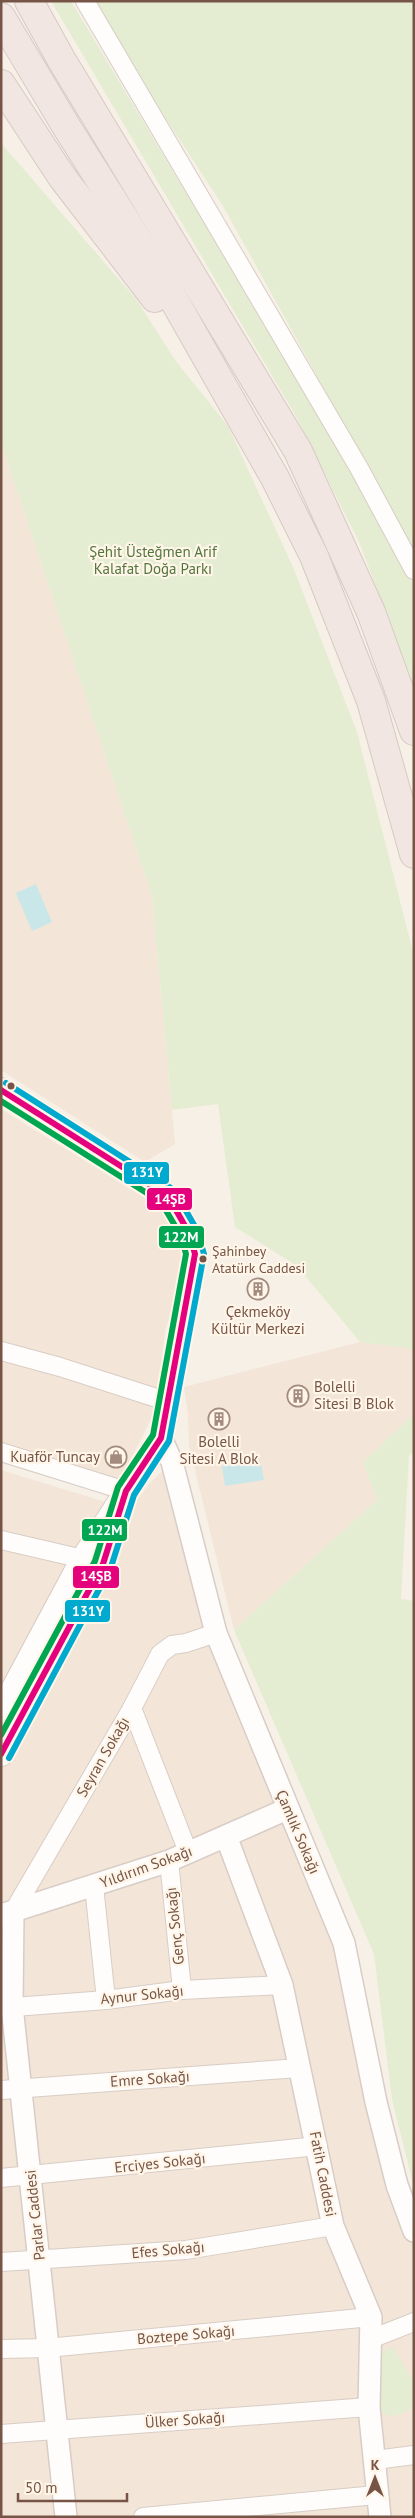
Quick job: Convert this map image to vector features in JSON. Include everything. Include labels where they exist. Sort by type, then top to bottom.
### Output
[{"type":"highway","points":[[29,1],[61,59],[298,451],[370,612],[414,731]]},
{"type":"highway","points":[[1,17],[66,126],[158,272],[275,478],[314,556],[371,701],[414,854]]},
{"type":"highway","points":[[1,84],[62,177],[156,298],[194,356],[229,399]]},
{"type":"main road","points":[[1,1090],[168,1196],[190,1233],[195,1254],[161,1438],[83,1559],[1,1712]]},
{"type":"main road","points":[[1,1754],[103,1564],[126,1491]]},
{"type":"street","points":[[85,1],[359,468],[414,570]]},
{"type":"street","points":[[1,1352],[60,1367],[169,1402]]},
{"type":"street","name":"Çamlık Sokağı","points":[[161,1438],[172,1462],[216,1633],[344,1943],[376,2102],[397,2185],[414,2231]]},
{"type":"street","points":[[1,1452],[126,1491]]},
{"type":"street","points":[[1,1540],[83,1559]]},
{"type":"street","name":"Seyran Sokağı","points":[[7,1913],[132,1708],[160,1654],[172,1645],[186,1643],[216,1633]]},
{"type":"street","points":[[132,1708],[188,1852]]},
{"type":"street","name":"Yıldırım Sokağı","points":[[7,1913],[169,1861],[288,1809]]},
{"type":"street","name":"Fatih Caddesi","points":[[226,1836],[282,1985],[299,2068],[318,2146],[333,2226],[371,2317],[369,2407],[375,2460],[376,2495],[380,2517]]},
{"type":"street","name":"Genç Sokağı","points":[[169,1861],[182,1990]]},
{"type":"street","points":[[94,1886],[106,2000]]},
{"type":"street","name":"Parlar Caddesi","points":[[7,1913],[7,2007],[11,2090],[31,2176],[66,2517]]},
{"type":"street","name":"Aynur Sokağı","points":[[7,2007],[106,2000],[182,1990],[282,1985]]},
{"type":"street","name":"Emre Sokağı","points":[[11,2090],[299,2068]]},
{"type":"street","name":"Erciyes Sokağı","points":[[1,2178],[318,2146]]},
{"type":"street","name":"Efes Sokağı","points":[[1,2262],[186,2250],[333,2226]]},
{"type":"street","name":"Boztepe Sokağı","points":[[1,2348],[48,2348],[371,2317]]},
{"type":"street","points":[[371,2338],[414,2322]]},
{"type":"street","name":"Ülker Sokağı","points":[[1,2434],[369,2407]]},
{"type":"street","points":[[375,2460],[414,2455]]},
{"type":"street","points":[[143,2517],[376,2495]]},
{"type":"shaded area","points":[[1,442],[152,896],[175,1144],[145,1162],[1,1070]]},
{"type":"shaded area","points":[[1,1109],[182,1221],[185,1266],[165,1331],[156,1409],[118,1485],[1,1450]]},
{"type":"shaded area","points":[[360,1342],[408,1348],[414,1352],[414,1414],[363,1462],[377,1500],[234,1630],[189,1445],[188,1414],[184,1387]]},
{"type":"shaded area","points":[[174,1459],[212,1633],[336,1918],[414,2230],[414,2517],[1,2517],[1,1764],[133,1505],[151,1482]]},
{"type":"shaded area","points":[[1,1470],[109,1503],[1,1703]]},
{"type":"green space","points":[[51,1],[71,1],[341,452],[406,570],[414,586],[414,688],[360,544],[297,418]]},
{"type":"green space","points":[[96,1],[414,1],[414,551],[223,206],[140,79]]},
{"type":"green space","name":"Şehit Üsteğmen Arif Kalafat Doğa Parkı","points":[[1,143],[136,299],[175,360],[228,426],[293,567],[357,732],[414,956],[414,1352],[408,1348],[360,1342],[297,1266],[235,1227],[218,1104],[172,1110],[152,896],[1,442]]},
{"type":"green space","points":[[414,1414],[414,1452],[409,1455],[401,1599],[414,1601],[414,2188],[392,2099],[374,1954],[234,1630],[377,1500],[363,1462]]},
{"type":"green space","points":[[393,2347],[414,2384],[414,2407],[393,2416],[373,2408],[373,2354]]},
{"type":"water","points":[[36,884],[52,922],[32,931],[16,893]]},
{"type":"water","points":[[260,1460],[264,1480],[225,1486],[222,1466]]},
{"type":"transit line","name":"131Y","points":[[6,1083],[174,1190],[197,1230],[204,1254],[169,1441],[134,1495],[111,1567],[9,1758]]},
{"type":"transit line","name":"14ŞB","points":[[1,1090],[168,1196],[189,1233],[195,1254],[161,1438],[126,1491],[103,1564],[1,1754]]},
{"type":"transit line","name":"122M","points":[[1,1101],[161,1202],[181,1236],[186,1254],[153,1435],[118,1487],[95,1561],[1,1735]]},
{"type":"place","name":"Şahinbey Atatürk Caddesi","points":[[203,1259]]},
{"type":"place","name":"Çekmeköy Kültür Merkezi","points":[[258,1289]]},
{"type":"place","name":"Bolelli Sitesi B Blok","points":[[298,1396]]},
{"type":"place","name":"Bolelli Sitesi A Blok","points":[[219,1419]]},
{"type":"place","name":"Kuaför Tuncay","points":[[116,1457]]}]
